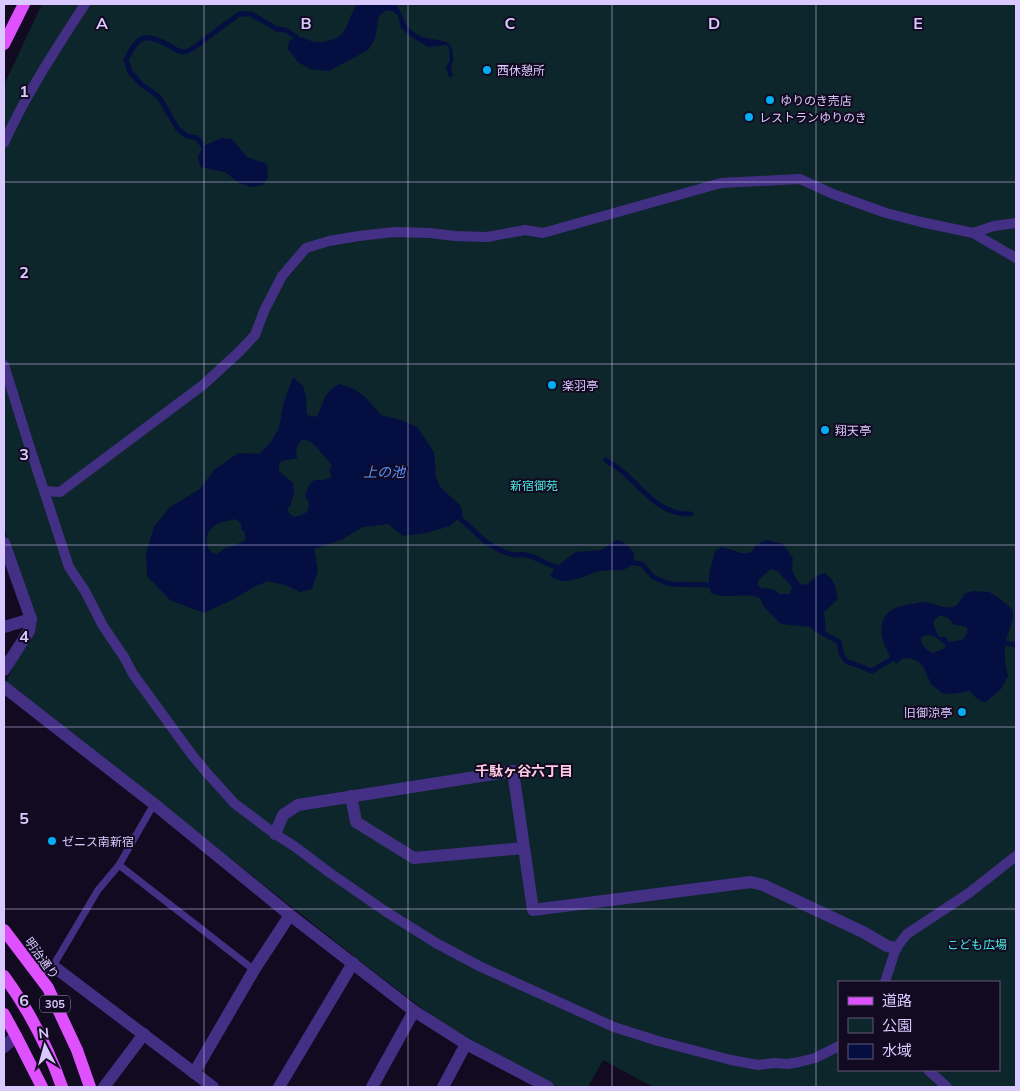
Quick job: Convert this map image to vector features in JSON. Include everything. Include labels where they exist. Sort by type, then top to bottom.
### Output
[{"type":"main road","points":[[4,44],[24,4]]},
{"type":"main road","name":"明治通り","points":[[4,930],[48,988],[69,1031],[90,1087]]},
{"type":"main road","name":"305","points":[[4,976],[16,992],[44,1041],[62,1087]]},
{"type":"main road","points":[[4,1014],[42,1087]]},
{"type":"street","points":[[4,143],[40,75],[85,4]]},
{"type":"street","points":[[45,491],[60,492],[203,385],[255,335],[264,311],[282,276],[306,248],[330,241],[394,232],[487,237],[525,230],[543,233],[721,183],[800,179],[833,194],[886,213],[973,233],[1016,258]]},
{"type":"street","points":[[973,233],[994,226],[1016,223]]},
{"type":"street","points":[[4,365],[69,567],[133,674],[207,773],[234,803],[330,873],[436,943],[481,967],[614,1027],[722,1058],[758,1064],[800,1062],[814,1058],[838,1046]]},
{"type":"street","points":[[4,543],[31,618],[29,631],[4,670]]},
{"type":"street","points":[[4,627],[31,618]]},
{"type":"street","points":[[4,687],[154,804],[290,915],[414,1011],[466,1044],[548,1087]]},
{"type":"street","points":[[275,834],[283,815],[298,805],[513,771],[533,910],[751,882],[763,885],[863,932],[887,946],[896,948]]},
{"type":"street","points":[[351,796],[356,822],[414,858],[524,848]]},
{"type":"street","points":[[885,981],[896,948],[907,934],[969,893],[1016,856]]},
{"type":"street","points":[[194,1072],[254,970],[290,915]]},
{"type":"street","points":[[279,1087],[353,963]]},
{"type":"street","points":[[32,967],[48,968],[53,966],[213,1087]]},
{"type":"street","points":[[372,1087],[414,1011]]},
{"type":"street","points":[[104,1087],[144,1034]]},
{"type":"street","points":[[4,1048],[16,1036]]},
{"type":"street","points":[[443,1087],[466,1044]]},
{"type":"street","points":[[929,1071],[947,1087]]},
{"type":"lane","points":[[53,966],[98,890],[119,865],[154,804]]},
{"type":"lane","points":[[119,865],[254,970]]},
{"type":"green space","name":"新宿御苑","points":[[42,4],[1016,4],[1016,1087],[653,1087],[603,1060],[588,1087],[557,1087],[506,1060],[440,1022],[6,682],[35,621],[4,529],[4,85]]},
{"type":"water","points":[[357,4],[395,4],[409,28],[413,31],[424,37],[447,43],[452,50],[453,55],[451,66],[453,76],[449,77],[446,67],[450,61],[449,47],[446,45],[428,47],[410,36],[401,28],[398,15],[390,10],[385,11],[379,16],[375,39],[368,50],[329,71],[310,69],[298,62],[288,49],[289,41],[302,37],[315,42],[321,42],[338,37],[345,29]]},
{"type":"water","points":[[222,138],[232,139],[247,157],[267,164],[268,177],[263,185],[253,187],[239,183],[225,172],[200,167],[198,157],[203,146]]},
{"type":"water","name":"上の池","points":[[293,377],[303,386],[307,415],[316,417],[328,393],[339,384],[354,389],[366,398],[381,415],[404,421],[417,427],[434,452],[436,477],[440,487],[461,506],[463,515],[450,526],[426,533],[403,536],[388,524],[363,527],[341,540],[314,549],[318,571],[312,589],[300,592],[285,585],[268,581],[204,613],[170,600],[147,576],[146,553],[154,527],[170,507],[200,489],[213,471],[238,453],[259,454],[271,442],[279,428],[283,405]],"holes":[[[302,440],[311,442],[328,461],[332,466],[329,471],[332,477],[316,480],[311,483],[305,495],[309,503],[307,512],[294,517],[287,508],[291,505],[294,495],[293,483],[279,471],[279,466],[281,461],[297,458],[297,448]],[[235,519],[241,523],[241,529],[245,533],[245,541],[224,549],[217,554],[213,553],[208,547],[206,539],[209,531],[217,524]]]},
{"type":"water","points":[[616,540],[624,543],[634,553],[634,563],[629,567],[621,570],[600,571],[569,581],[563,581],[550,576],[556,567],[576,552],[602,550]]},
{"type":"water","points":[[766,540],[783,544],[793,559],[792,571],[798,582],[804,585],[808,584],[816,576],[824,573],[831,578],[838,599],[824,612],[826,630],[816,633],[810,627],[781,624],[764,607],[760,598],[754,596],[723,596],[711,593],[709,576],[716,550],[722,547],[741,553],[748,553],[752,552],[756,545]],"holes":[[[771,569],[777,571],[791,585],[792,588],[789,594],[780,594],[773,590],[761,588],[758,585],[758,580]]]},
{"type":"water","points":[[972,591],[989,592],[1012,609],[1013,615],[1005,643],[1005,661],[1008,676],[1001,689],[986,702],[979,700],[970,691],[951,694],[942,693],[931,684],[924,668],[918,661],[909,658],[902,659],[896,664],[885,647],[882,638],[883,621],[887,614],[895,608],[925,602],[952,607],[965,594]],"holes":[[[939,616],[947,617],[953,624],[967,628],[967,633],[962,640],[949,642],[945,637],[939,636],[933,624]],[[929,635],[934,636],[945,644],[945,648],[933,653],[926,649],[921,638]]]},
{"type":"waterway","points":[[203,146],[197,138],[187,136],[178,129],[159,97],[141,84],[130,72],[126,60],[138,41],[153,38],[182,52],[186,51],[239,14],[251,14],[277,29],[286,30],[296,37]]},
{"type":"waterway","points":[[606,460],[622,471],[661,506],[680,513],[691,514]]},
{"type":"waterway","points":[[459,518],[486,542],[500,550],[515,555],[530,556],[556,567]]},
{"type":"waterway","points":[[634,563],[642,564],[653,577],[670,584],[709,585]]},
{"type":"waterway","points":[[821,632],[839,642],[841,653],[846,661],[872,671],[892,659],[894,654]]},
{"type":"waterway","points":[[1001,641],[1016,645]]},
{"type":"place","name":"西休憩所","points":[[487,70]]},
{"type":"place","name":"ゆりのき売店","points":[[770,100]]},
{"type":"place","name":"レストランゆりのき","points":[[749,117]]},
{"type":"place","name":"楽羽亭","points":[[552,385]]},
{"type":"place","name":"翔天亭","points":[[825,430]]},
{"type":"place","name":"旧御涼亭","points":[[962,712]]},
{"type":"place","name":"ゼニス南新宿","points":[[52,841]]},
{"type":"district","name":"千駄ヶ谷六丁目","points":[[524,771]]},
{"type":"park label","name":"こども広場","points":[[977,944]]}]
